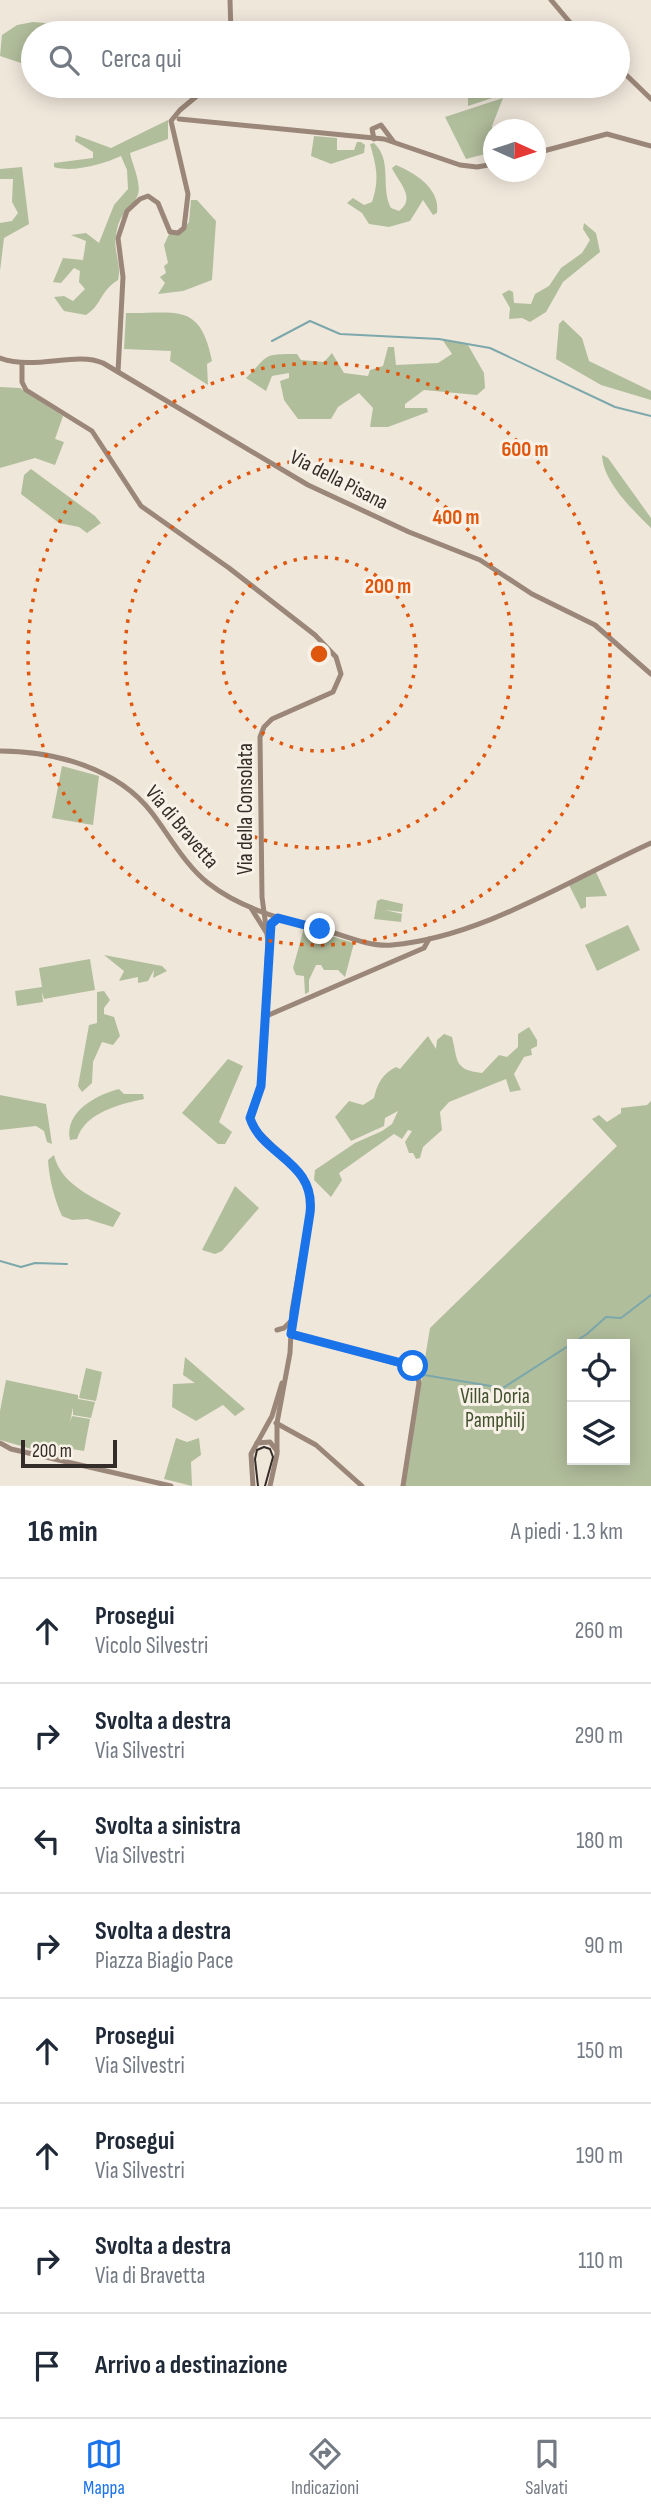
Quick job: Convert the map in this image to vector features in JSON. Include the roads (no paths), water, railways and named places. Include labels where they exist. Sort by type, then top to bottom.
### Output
[{"type":"main road","points":[[230,0],[230,21]]},
{"type":"main road","points":[[551,0],[569,21]]},
{"type":"main road","points":[[630,79],[651,99]]},
{"type":"main road","points":[[121,373],[123,272],[118,243],[125,215],[137,201],[149,197],[159,204],[172,233],[182,231],[187,220],[188,194],[172,128],[184,106],[194,98]]},
{"type":"main road","points":[[184,106],[184,114],[191,119]]},
{"type":"main road","points":[[177,117],[366,138],[386,136],[393,141],[460,165],[483,166]]},
{"type":"main road","points":[[373,136],[379,125],[385,127],[386,136]]},
{"type":"main road","points":[[546,150],[603,134],[651,146]]},
{"type":"main road","name":"Via della Pisana","points":[[0,358],[22,365],[92,360],[111,367],[308,485],[415,535],[480,560],[527,592],[595,625],[651,674]]},
{"type":"main road","points":[[111,367],[121,362]]},
{"type":"main road","name":"Via della Consolata","points":[[22,365],[22,382],[28,392],[94,432],[141,506],[216,558],[315,635],[336,657],[341,668],[339,684],[331,694],[274,718],[261,732],[262,897],[268,937]]},
{"type":"main road","name":"Via di Bravetta","points":[[0,751],[77,764],[114,779],[146,806],[204,879],[263,913],[381,945],[429,939],[474,926],[651,843]]},
{"type":"main road","points":[[262,897],[248,906],[268,937]]},
{"type":"main road","points":[[270,1486],[277,1454],[276,1423],[310,1213],[310,1194],[299,1172],[256,1129],[250,1118],[261,1089],[268,937],[271,923],[278,918]]},
{"type":"main road","points":[[264,1017],[415,952],[425,947],[429,939]]},
{"type":"main road","points":[[277,1330],[284,1328],[292,1320]]},
{"type":"main road","points":[[291,1334],[407,1364],[417,1371],[419,1383],[403,1486]]},
{"type":"main road","points":[[253,1486],[250,1459],[270,1420],[286,1370]]},
{"type":"main road","points":[[270,1420],[316,1445],[362,1486]]},
{"type":"main road","points":[[0,1443],[11,1449],[172,1486]]},
{"type":"main road","points":[[256,1444],[271,1443],[277,1454]]},
{"type":"waterway","points":[[272,341],[310,321],[340,334],[439,339],[490,348],[615,407],[651,416]]},
{"type":"waterway","points":[[0,1261],[21,1267],[35,1263],[67,1264]]},
{"type":"waterway","points":[[424,1375],[503,1388],[587,1334],[606,1317],[621,1318],[651,1295]]},
{"type":"tram line","points":[[258,1486],[255,1459],[257,1450],[264,1447],[270,1449],[273,1457],[265,1486]]},
{"type":"park label","name":"Villa Doria Pamphilj","points":[[495,1408]]}]
